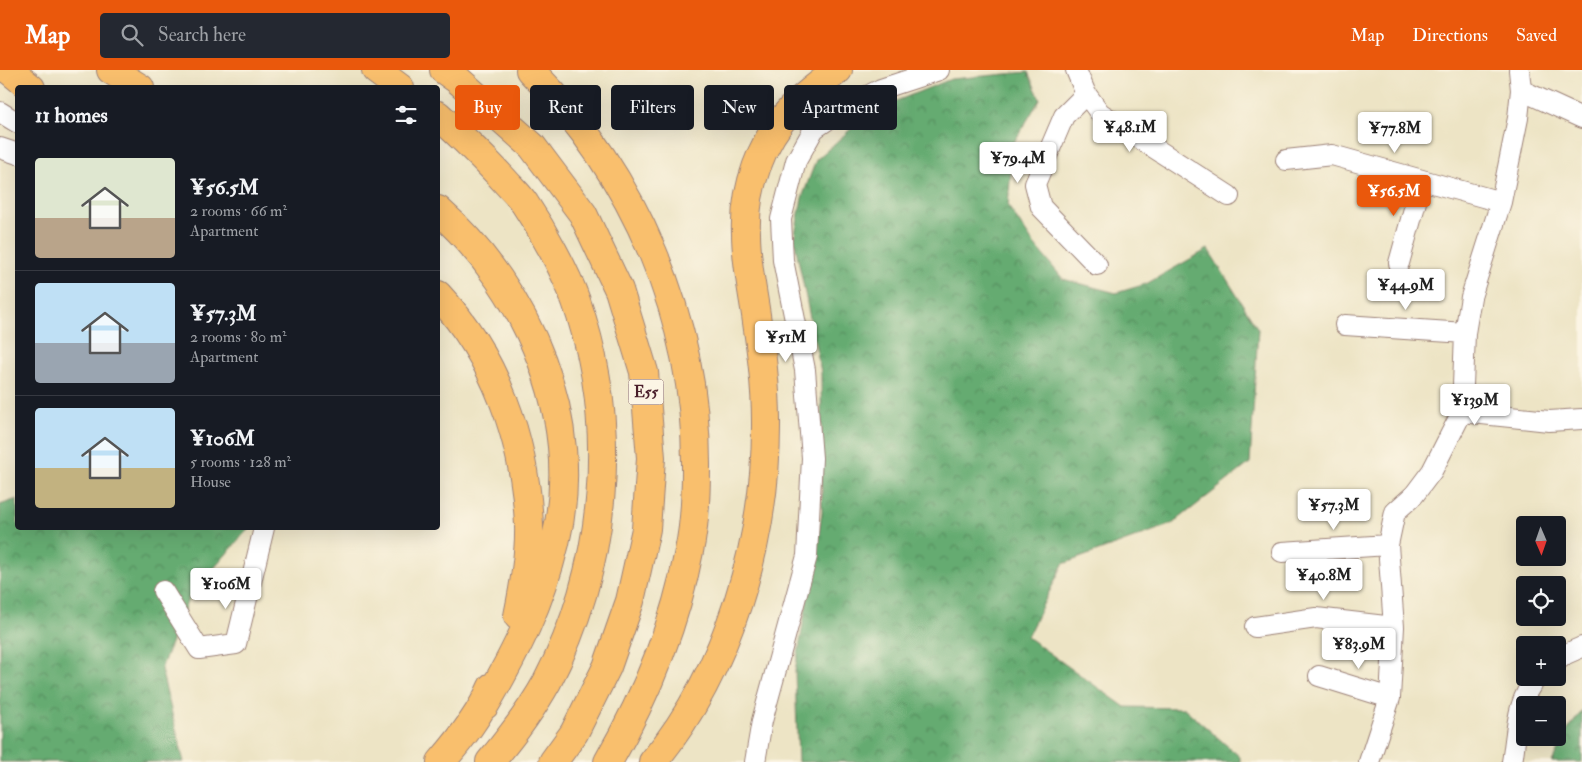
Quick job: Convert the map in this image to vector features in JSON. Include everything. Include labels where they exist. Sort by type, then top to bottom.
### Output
[{"type":"highway","points":[[9,70],[27,85]]},
{"type":"highway","points":[[111,70],[135,85]]},
{"type":"highway","points":[[376,70],[396,85]]},
{"type":"highway","name":"E55","points":[[444,70],[458,80],[532,146],[583,214],[619,290],[644,372],[652,458],[646,529],[630,601],[607,667],[574,733],[553,762]]},
{"type":"highway","points":[[530,70],[587,135],[617,181],[645,234],[669,296],[682,341],[692,392],[696,445],[696,498],[690,549],[679,598],[647,689],[608,762]]},
{"type":"highway","points":[[653,762],[689,712],[714,662],[731,623],[746,575],[757,528],[764,472],[766,420],[763,366],[748,263],[746,232],[748,200],[756,167],[770,138],[791,109],[816,86],[838,70]]},
{"type":"highway","points":[[440,117],[485,159],[524,202],[554,252],[576,299],[591,352],[600,402],[602,454],[599,502],[594,550],[583,594],[567,639],[546,683],[517,729],[490,762]]},
{"type":"highway","points":[[440,212],[454,224],[479,252],[503,284],[524,319],[551,384],[559,421],[563,459],[562,498],[556,541],[530,620],[485,704],[441,762]]},
{"type":"highway","points":[[440,297],[465,327],[488,365],[505,405],[518,446],[525,483],[529,526],[526,569],[518,616],[485,704]]},
{"type":"street","points":[[756,762],[762,721],[807,556],[812,458],[805,370],[783,260],[781,219],[796,161],[814,129],[848,106],[882,89],[939,70]]},
{"type":"street","points":[[1076,70],[1086,94],[1100,113],[1229,196]]},
{"type":"street","points":[[1369,762],[1390,698],[1394,626],[1388,545],[1395,512],[1414,496],[1432,471],[1462,412],[1465,333],[1471,297],[1501,202],[1518,118],[1520,80],[1582,118]]},
{"type":"street","points":[[1086,94],[1064,116],[1036,184],[1041,207],[1097,265]]},
{"type":"street","points":[[0,112],[15,121]]},
{"type":"street","points":[[0,148],[15,153]]},
{"type":"street","points":[[1286,160],[1332,155],[1501,202]]},
{"type":"street","points":[[1399,263],[1422,180]]},
{"type":"street","points":[[1345,325],[1465,333]]},
{"type":"street","points":[[1462,412],[1548,421],[1582,419]]},
{"type":"street","points":[[163,592],[199,649],[236,644],[264,530]]},
{"type":"street","points":[[1282,552],[1388,545]]},
{"type":"street","points":[[1255,627],[1316,618],[1394,626]]},
{"type":"street","points":[[1566,654],[1582,647]]},
{"type":"street","points":[[1319,676],[1390,698]]},
{"type":"street","points":[[1512,762],[1521,705],[1530,686]]},
{"type":"green space","points":[[1028,72],[1040,99],[1013,144],[1008,206],[1033,243],[1063,279],[1116,293],[1146,284],[1208,249],[1258,329],[1250,463],[1172,524],[1063,564],[1027,637],[1125,707],[1184,708],[1240,757],[1240,762],[798,762],[795,671],[822,513],[821,372],[794,239],[802,198],[816,160],[850,130],[897,130],[897,101],[951,79]]},
{"type":"green space","points":[[15,500],[15,530],[247,530],[189,597],[161,669],[184,762],[0,762],[0,505]]},
{"type":"green space","points":[[1582,711],[1582,762],[1552,762],[1560,746],[1566,746],[1567,731]]}]
